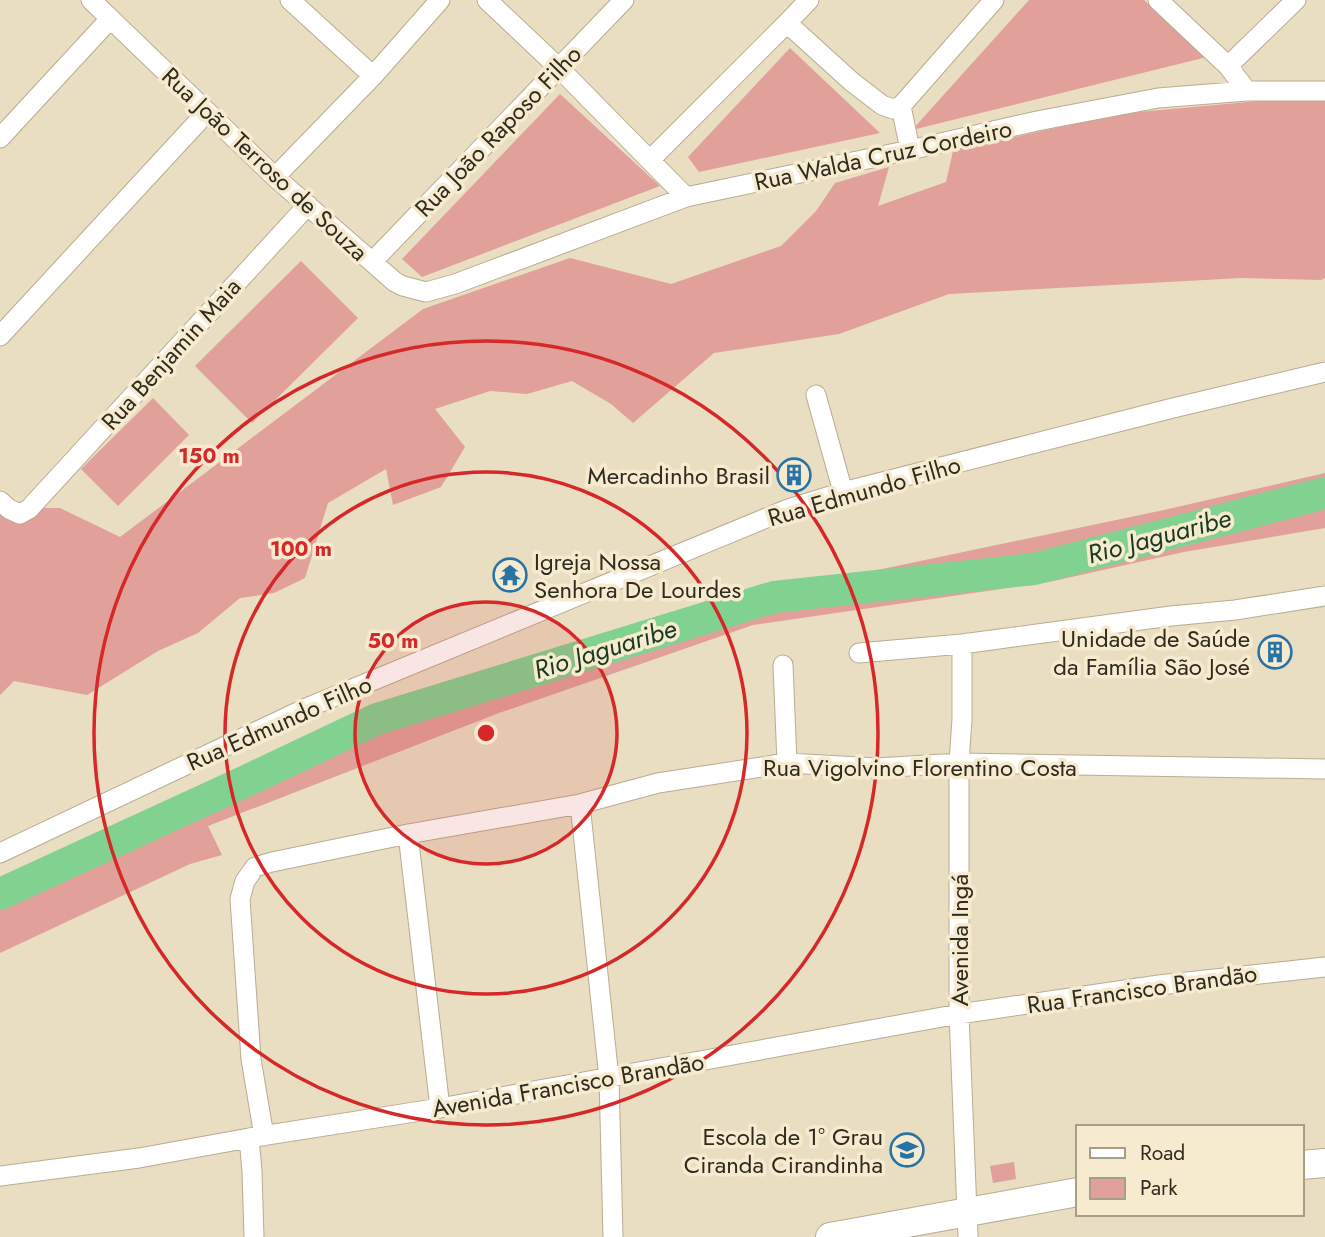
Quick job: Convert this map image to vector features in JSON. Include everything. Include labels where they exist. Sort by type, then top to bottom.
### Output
[{"type":"main road","points":[[1304,1166],[1325,1163]]},
{"type":"main road","points":[[830,1237],[967,1225],[1076,1193]]},
{"type":"street","name":"Rua João Terroso de Souza","points":[[91,0],[275,177],[395,282],[426,292],[455,284]]},
{"type":"street","points":[[290,0],[373,76]]},
{"type":"street","points":[[275,177],[373,76],[440,0]]},
{"type":"street","points":[[487,0],[687,197]]},
{"type":"street","name":"Rua João Raposo Filho","points":[[372,262],[624,0]]},
{"type":"street","points":[[650,160],[809,0]]},
{"type":"street","points":[[787,23],[852,82],[882,105],[893,109],[901,106],[994,0]]},
{"type":"street","points":[[1158,0],[1228,66],[1247,91]]},
{"type":"street","points":[[1228,66],[1296,0]]},
{"type":"street","points":[[0,138],[110,19]]},
{"type":"street","name":"Rua Walda Cruz Cordeiro","points":[[455,284],[687,197],[1037,121],[1158,98],[1247,91],[1325,91]]},
{"type":"street","points":[[901,106],[910,150]]},
{"type":"street","points":[[0,336],[207,112]]},
{"type":"street","name":"Rua Benjamin Maia","points":[[0,501],[9,509],[26,512],[308,205]]},
{"type":"street","name":"Rua Edmundo Filho","points":[[0,853],[304,709],[788,509],[843,492],[1325,372]]},
{"type":"street","points":[[816,395],[843,492]]},
{"type":"street","points":[[859,653],[962,644],[1325,597]]},
{"type":"street","name":"Avenida Ingá","points":[[962,644],[959,1014],[967,1225]]},
{"type":"street","points":[[783,665],[787,763]]},
{"type":"street","name":"Rua Vigolvino Florentino Costa","points":[[256,1137],[240,899],[245,881],[256,867],[408,834],[580,804],[659,783],[787,763],[877,768],[959,763],[1325,769]]},
{"type":"street","points":[[580,804],[609,1078],[614,1237]]},
{"type":"street","points":[[408,834],[440,1108]]},
{"type":"street","name":"Rua Francisco Brandão","points":[[959,1014],[1158,985],[1325,967]]},
{"type":"street","name":"Avenida Francisco Brandão","points":[[256,1137],[440,1108],[959,1014]]},
{"type":"street","points":[[0,1176],[139,1158],[256,1137],[254,1237]]},
{"type":"green space","points":[[1029,0],[1144,0],[1207,57],[912,130]]},
{"type":"green space","points":[[790,48],[880,133],[699,172],[688,157]]},
{"type":"green space","points":[[560,94],[660,186],[422,277],[402,259]]},
{"type":"green space","points":[[1325,99],[1325,278],[1321,280],[1241,278],[949,294],[839,334],[714,353],[633,423],[611,404],[572,381],[527,394],[490,391],[435,409],[465,447],[441,487],[393,505],[386,469],[328,503],[305,578],[274,593],[240,598],[198,633],[158,651],[87,695],[14,681],[0,695],[0,492],[18,508],[60,508],[120,537],[423,309],[570,258],[671,284],[781,246],[816,211],[835,183],[889,167],[878,206],[946,182],[953,151],[1117,114],[1259,101]]},
{"type":"green space","points":[[301,261],[358,318],[252,423],[195,366]]},
{"type":"green space","points":[[153,398],[189,435],[118,506],[81,469]]},
{"type":"green space","points":[[1325,473],[1325,528],[1184,552],[1049,582],[753,625],[499,713],[208,826],[222,855],[190,864],[0,953],[0,887],[411,698],[672,613],[1164,510]]},
{"type":"green space","points":[[1014,1162],[1016,1179],[993,1183],[990,1166]]},
{"type":"waterway","name":"Rio Jaguaribe","points":[[0,894],[377,719],[774,597],[1034,569],[1325,493]]},
{"type":"place","name":"Mercadinho Brasil","points":[[794,475]]},
{"type":"place","name":"Igreja Nossa Senhora De Lourdes","points":[[510,575]]},
{"type":"place","name":"Unidade de Saúde da Família São José","points":[[1275,652]]},
{"type":"place","name":"Escola de 1º Grau Ciranda Cirandinha","points":[[907,1150]]}]
